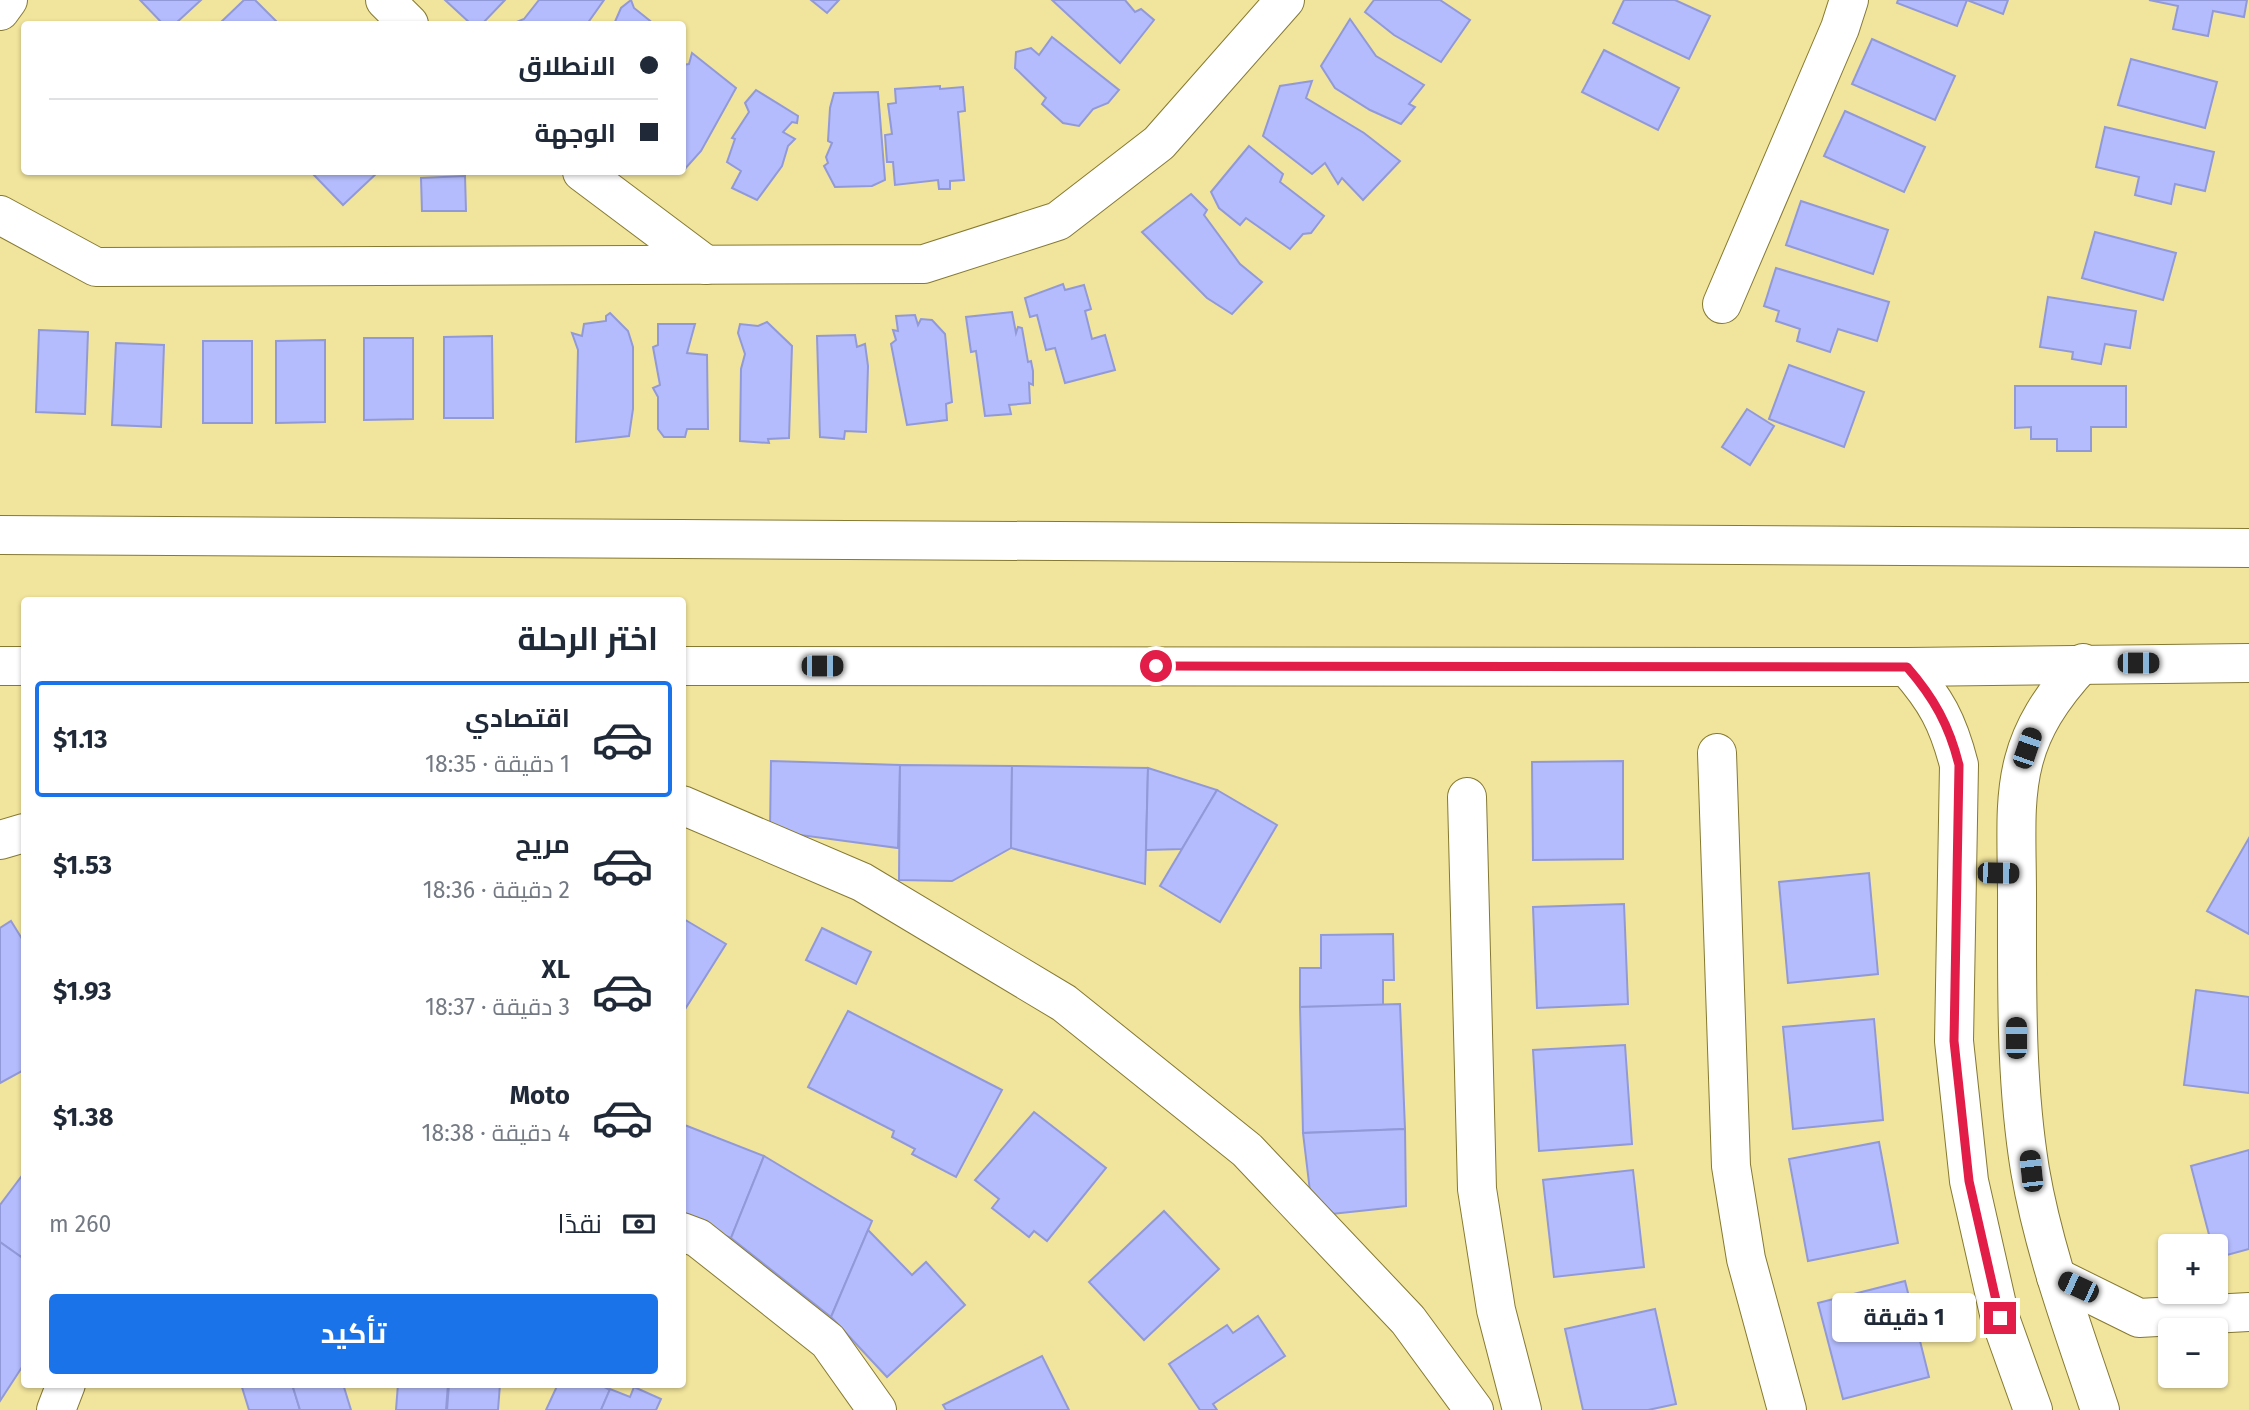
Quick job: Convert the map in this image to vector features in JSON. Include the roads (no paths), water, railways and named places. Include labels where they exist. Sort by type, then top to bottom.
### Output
[{"type":"street","points":[[0,10],[8,0]]},
{"type":"street","points":[[384,0],[405,21]]},
{"type":"street","points":[[0,215],[96,267],[924,264],[1058,221],[1159,143],[1284,0]]},
{"type":"street","points":[[1722,304],[1850,0]]},
{"type":"street","points":[[586,175],[706,265]]},
{"type":"street","points":[[0,535],[2249,548]]},
{"type":"street","points":[[2082,663],[2054,693],[2040,717],[2021,767],[2016,807],[2016,1038],[2031,1171],[2056,1277],[2099,1410]]},
{"type":"street","points":[[686,666],[1907,667],[2249,663]]},
{"type":"street","points":[[0,666],[21,666]]},
{"type":"street","points":[[1907,667],[1932,695],[1944,717],[1959,765],[1954,1041],[1969,1181],[2000,1318],[2033,1410]]},
{"type":"street","points":[[1717,753],[1731,1166],[1746,1259],[1787,1410]]},
{"type":"street","points":[[1467,797],[1477,1189],[1496,1310],[1522,1410]]},
{"type":"street","points":[[686,807],[862,883],[1064,1003],[1247,1150],[1408,1320],[1474,1410]]},
{"type":"street","points":[[0,840],[21,834]]},
{"type":"street","points":[[1957,872],[2018,873]]},
{"type":"street","points":[[686,1234],[698,1238],[828,1340],[877,1410]]},
{"type":"street","points":[[2056,1277],[2139,1318],[2249,1312]]},
{"type":"street","points":[[56,1410],[64,1388]]}]
